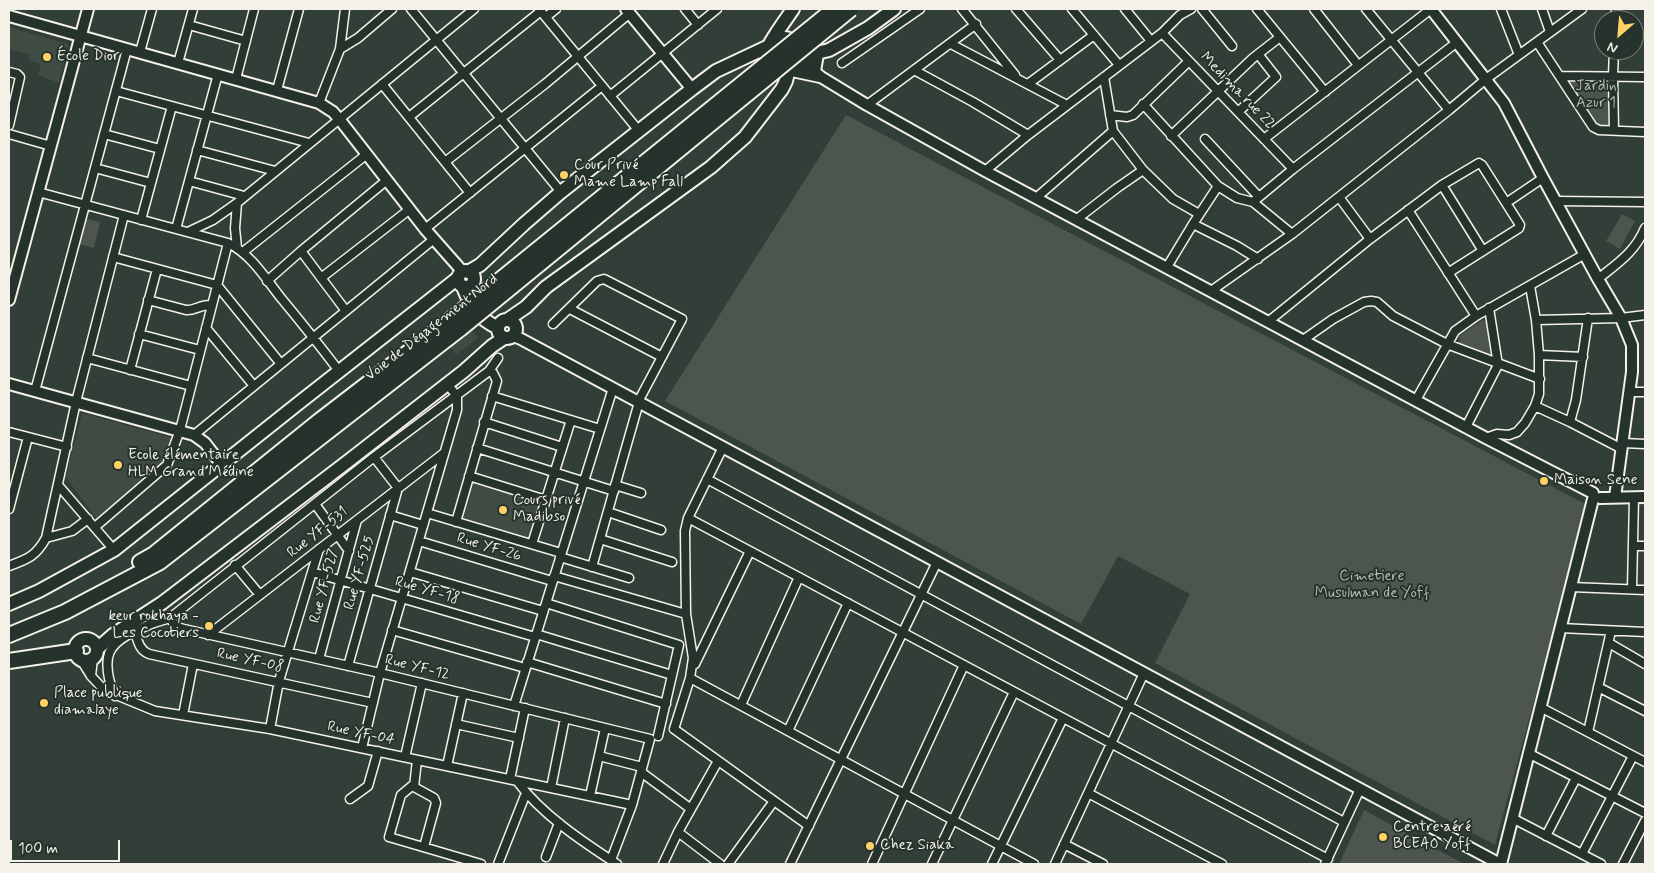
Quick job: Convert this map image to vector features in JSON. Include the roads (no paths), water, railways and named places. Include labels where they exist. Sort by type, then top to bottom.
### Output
[{"type":"highway","name":"Voie de Dégagement Nord","points":[[9,625],[61,604],[154,554],[319,421],[457,323],[834,9]]},
{"type":"highway","name":"Voie de Dégagement Nord","points":[[9,635],[65,612],[160,562],[851,9]]},
{"type":"highway","points":[[9,660],[87,652]]},
{"type":"main road","points":[[793,9],[798,51],[796,68],[786,72],[770,68],[765,60],[770,43],[793,9]]},
{"type":"main road","points":[[818,74],[815,60],[823,52],[868,28],[894,9]]},
{"type":"main road","points":[[9,604],[39,591],[114,550],[444,288],[465,280],[561,192],[716,71],[782,38],[798,51],[823,52]]},
{"type":"main road","points":[[737,60],[765,60]]},
{"type":"main road","points":[[87,652],[162,603],[447,384],[492,346],[546,286],[711,166],[745,137],[782,89],[786,81],[786,72]]},
{"type":"main road","points":[[465,280],[479,310],[508,330]]},
{"type":"street","points":[[9,300],[11,282],[51,146],[88,9]]},
{"type":"street","points":[[140,52],[152,9]]},
{"type":"street","points":[[178,63],[193,9]]},
{"type":"street","points":[[236,79],[254,9]]},
{"type":"street","points":[[277,90],[298,9]]},
{"type":"street","points":[[319,103],[340,49],[345,9]]},
{"type":"street","points":[[340,49],[358,38],[392,9]]},
{"type":"street","points":[[411,9],[561,192]]},
{"type":"street","points":[[188,232],[213,220],[237,203],[474,9]]},
{"type":"street","points":[[409,117],[542,12],[556,9]]},
{"type":"street","points":[[685,9],[698,25]]},
{"type":"street","points":[[610,96],[717,9]]},
{"type":"street","points":[[842,64],[920,9]]},
{"type":"street","points":[[962,9],[1018,78]]},
{"type":"street","points":[[1016,9],[1060,60]]},
{"type":"street","points":[[1072,9],[1119,65]]},
{"type":"street","points":[[1125,9],[1151,41]]},
{"type":"street","points":[[985,170],[1162,33],[1178,12],[1191,9]]},
{"type":"street","points":[[1202,9],[1232,46]]},
{"type":"street","points":[[1257,9],[1325,92]]},
{"type":"street","points":[[1314,9],[1358,65]]},
{"type":"street","points":[[1366,9],[1449,110]]},
{"type":"street","points":[[508,330],[612,388],[1501,864],[1571,586],[1599,498],[1623,446],[1633,352],[1630,338],[1621,318],[1543,178],[1504,103],[1431,9],[1264,139]]},
{"type":"street","points":[[1501,9],[1519,55]]},
{"type":"street","points":[[1542,9],[1550,32]]},
{"type":"street","points":[[1212,291],[1292,234],[1486,79],[1582,9]]},
{"type":"street","points":[[445,162],[483,131],[501,120],[578,56],[628,11],[692,89]]},
{"type":"street","points":[[542,12],[639,130]]},
{"type":"street","points":[[9,16],[319,103],[333,112],[340,120],[465,280]]},
{"type":"street","points":[[867,105],[976,24]]},
{"type":"street","points":[[189,25],[246,40]]},
{"type":"street","name":"Medima rue 22","points":[[1162,33],[1293,169]]},
{"type":"street","points":[[1028,84],[1094,34]]},
{"type":"street","points":[[1171,136],[1258,54],[1280,37]]},
{"type":"street","points":[[1143,104],[1218,186],[1237,198],[1256,200],[1456,42]]},
{"type":"street","points":[[1538,42],[1593,127],[1599,130],[1645,132]]},
{"type":"street","points":[[950,44],[1067,105]]},
{"type":"street","points":[[35,391],[127,50]]},
{"type":"street","points":[[798,51],[818,74],[867,105],[1036,198],[1599,498],[1645,497]]},
{"type":"street","points":[[1238,112],[1275,80],[1274,75],[1258,54]]},
{"type":"street","points":[[1614,60],[1614,130]]},
{"type":"street","points":[[1110,115],[1133,116],[1143,104],[1189,61]]},
{"type":"street","points":[[914,70],[1028,135]]},
{"type":"street","points":[[9,72],[18,74],[20,78],[11,108],[9,124]]},
{"type":"street","points":[[786,72],[818,74]]},
{"type":"street","points":[[176,229],[218,74]]},
{"type":"street","points":[[1561,76],[1645,76]]},
{"type":"street","points":[[1104,77],[1113,131],[1143,170],[1173,200],[1199,214]]},
{"type":"street","points":[[382,84],[470,193]]},
{"type":"street","points":[[425,229],[602,86]]},
{"type":"street","points":[[116,91],[309,144]]},
{"type":"street","points":[[141,220],[172,106]]},
{"type":"street","points":[[1036,198],[1113,131]]},
{"type":"street","points":[[9,134],[51,146]]},
{"type":"street","points":[[104,134],[160,149]]},
{"type":"street","points":[[1205,139],[1256,200],[1292,234]]},
{"type":"street","points":[[197,150],[275,171]]},
{"type":"street","points":[[240,250],[367,154]]},
{"type":"street","points":[[1269,321],[1408,210],[1442,185],[1479,163],[1520,225],[1520,228],[1448,273]]},
{"type":"street","points":[[95,168],[151,183]]},
{"type":"street","points":[[1077,219],[1143,170]]},
{"type":"street","points":[[1506,203],[1543,178]]},
{"type":"street","points":[[268,281],[301,251],[387,180]]},
{"type":"street","points":[[189,181],[244,196]]},
{"type":"street","points":[[1442,185],[1483,251]]},
{"type":"street","points":[[1167,267],[1218,186]]},
{"type":"street","points":[[38,192],[228,243],[240,250],[268,281],[339,371]]},
{"type":"street","points":[[1339,197],[1370,239]]},
{"type":"street","points":[[1556,201],[1645,202]]},
{"type":"street","points":[[237,203],[236,228],[240,250]]},
{"type":"street","points":[[321,278],[410,209]]},
{"type":"street","points":[[1408,210],[1476,316]]},
{"type":"street","points":[[9,566],[32,556],[39,550],[46,538],[76,402],[124,215]]},
{"type":"street","points":[[1193,224],[1258,259]]},
{"type":"street","points":[[1598,279],[1630,253],[1641,238],[1645,228]]},
{"type":"street","points":[[194,435],[434,239]]},
{"type":"street","points":[[95,527],[167,465],[180,430],[228,243]]},
{"type":"street","points":[[301,251],[346,311]]},
{"type":"street","points":[[1416,400],[1455,331],[1476,316],[1585,254]]},
{"type":"street","points":[[114,257],[217,285],[281,364]]},
{"type":"street","points":[[130,370],[157,269]]},
{"type":"street","points":[[553,324],[597,282],[604,279],[682,319],[639,402],[592,567]]},
{"type":"street","points":[[1486,438],[1497,434],[1509,435],[1517,432],[1535,406],[1539,394],[1539,355],[1536,320],[1530,286]]},
{"type":"street","points":[[148,300],[186,310],[203,305],[212,305]]},
{"type":"street","points":[[1303,340],[1333,319],[1364,302],[1371,301],[1377,302],[1393,316],[1447,344],[1498,365],[1540,379]]},
{"type":"street","points":[[1466,427],[1498,365],[1490,308]]},
{"type":"street","points":[[570,309],[662,358]]},
{"type":"street","points":[[1536,320],[1621,318],[1645,315]]},
{"type":"street","points":[[1570,422],[1576,400],[1588,318]]},
{"type":"street","points":[[206,328],[254,386]]},
{"type":"street","points":[[139,334],[200,350]]},
{"type":"street","points":[[1539,355],[1583,358]]},
{"type":"street","points":[[87,358],[191,386]]},
{"type":"street","points":[[115,696],[111,688],[108,662],[109,653],[113,646],[149,624],[170,618],[374,457],[489,371],[498,358]]},
{"type":"street","points":[[456,522],[497,381],[489,371]]},
{"type":"street","points":[[9,384],[194,435],[205,443],[222,465]]},
{"type":"street","points":[[362,748],[392,630],[457,410],[457,396],[447,384]]},
{"type":"street","points":[[514,706],[612,388]]},
{"type":"street","points":[[1630,392],[1645,392]]},
{"type":"street","points":[[492,396],[600,429]]},
{"type":"street","points":[[1535,406],[1623,446],[1645,444]]},
{"type":"street","points":[[532,544],[571,420]]},
{"type":"street","points":[[484,422],[562,447]]},
{"type":"street","points":[[9,432],[67,447]]},
{"type":"street","points":[[9,509],[28,437]]},
{"type":"street","points":[[674,730],[694,658],[686,614],[685,531],[688,518],[723,447]]},
{"type":"street","points":[[477,448],[583,482],[641,493]]},
{"type":"street","name":"Rue YF-531","points":[[208,634],[444,452]]},
{"type":"street","points":[[374,457],[398,488]]},
{"type":"street","points":[[469,476],[546,500]]},
{"type":"street","points":[[708,479],[1344,822]]},
{"type":"street","points":[[58,485],[114,550]]},
{"type":"street","name":"Rue YF-525","points":[[348,666],[398,488]]},
{"type":"street","points":[[1632,589],[1634,497]]},
{"type":"street","points":[[315,504],[349,551]]},
{"type":"street","points":[[608,512],[661,530]]},
{"type":"street","points":[[427,513],[532,544],[592,567],[629,578]]},
{"type":"street","points":[[390,515],[423,525]]},
{"type":"street","points":[[688,518],[1111,744],[1326,862],[1360,789]]},
{"type":"street","points":[[46,538],[72,531],[88,519]]},
{"type":"street","name":"Rue YF-527","points":[[319,659],[357,520]]},
{"type":"street","points":[[600,539],[672,562]]},
{"type":"street","name":"Rue YF-26","points":[[418,541],[686,614]]},
{"type":"street","points":[[1634,546],[1645,546]]},
{"type":"street","points":[[270,729],[279,681],[319,549]]},
{"type":"street","points":[[690,675],[750,551]]},
{"type":"street","points":[[790,864],[938,562]]},
{"type":"street","points":[[235,565],[260,595]]},
{"type":"street","name":"Rue YF-18","points":[[312,572],[672,675]]},
{"type":"street","points":[[410,572],[679,645],[658,736]]},
{"type":"street","points":[[741,705],[799,577]]},
{"type":"street","points":[[1571,586],[1645,590]]},
{"type":"street","points":[[788,731],[848,603]]},
{"type":"street","name":"Rue YF-12","points":[[170,618],[176,627],[380,673],[650,739]]},
{"type":"street","points":[[1560,628],[1645,632]]},
{"type":"street","points":[[392,630],[666,704]]},
{"type":"street","points":[[1588,732],[1611,631]]},
{"type":"street","name":"Rue YF-08","points":[[135,632],[138,644],[143,652],[373,703]]},
{"type":"street","points":[[1609,643],[1645,664]]},
{"type":"street","points":[[87,652],[91,676]]},
{"type":"street","name":"Rue YF-04","points":[[87,652],[91,676],[104,690],[115,696],[155,710],[270,729],[632,805]]},
{"type":"street","points":[[182,715],[193,664]]},
{"type":"street","points":[[872,864],[964,665]]},
{"type":"street","points":[[1055,864],[1144,673]]},
{"type":"street","points":[[690,675],[788,731],[1034,864]]},
{"type":"street","points":[[405,757],[422,683]]},
{"type":"street","points":[[1598,687],[1645,710]]},
{"type":"street","points":[[932,864],[1014,692]]},
{"type":"street","points":[[447,766],[463,693]]},
{"type":"street","points":[[1540,707],[1645,762]]},
{"type":"street","points":[[525,708],[514,780],[560,823],[614,862],[650,739],[674,730]]},
{"type":"street","points":[[551,788],[565,718]]},
{"type":"street","points":[[992,864],[1062,718]]},
{"type":"street","points":[[456,724],[519,738]]},
{"type":"street","points":[[590,796],[605,728]]},
{"type":"street","points":[[674,730],[809,826]]},
{"type":"street","points":[[350,799],[368,786],[378,752]]},
{"type":"street","points":[[1528,753],[1645,813]]},
{"type":"street","points":[[599,756],[642,769],[691,810]]},
{"type":"street","points":[[1582,854],[1633,756]]},
{"type":"street","points":[[417,760],[413,785],[401,795],[389,837],[482,864]]},
{"type":"street","points":[[663,864],[678,832],[718,761]]},
{"type":"street","points":[[1546,836],[1576,778]]},
{"type":"street","points":[[413,785],[436,801],[424,847]]},
{"type":"street","points":[[498,864],[526,793]]},
{"type":"street","points":[[1088,793],[1222,864]]},
{"type":"street","points":[[728,864],[774,801]]},
{"type":"street","points":[[1512,818],[1601,864]]},
{"type":"street","points":[[1623,864],[1645,821]]},
{"type":"street","points":[[546,857],[560,823]]},
{"type":"street","points":[[678,832],[720,864]]},
{"type":"street","points":[[1064,844],[1103,864]]},
{"type":"place","name":"École Dior","points":[[47,57]]},
{"type":"place","name":"Cour Privé Mame Lamp Fall","points":[[564,175]]},
{"type":"place","name":"Ecole élémentaire HLM Grand Médine","points":[[118,465]]},
{"type":"place","name":"Maison Sene","points":[[1544,481]]},
{"type":"place","name":"Cours privé Madibso","points":[[503,510]]},
{"type":"place","name":"keur rokhaya - Les Cocotiers","points":[[209,626]]},
{"type":"place","name":"Place publique diamalaye","points":[[44,703]]},
{"type":"place","name":"Centre aéré BCEAO Yoff","points":[[1383,837]]},
{"type":"place","name":"Chez Siaka","points":[[870,846]]},
{"type":"park label","name":"Jardin Azur 1","points":[[1596,96]]},
{"type":"park label","name":"Cimetiere Musulman de Yoff","points":[[1372,586]]}]
